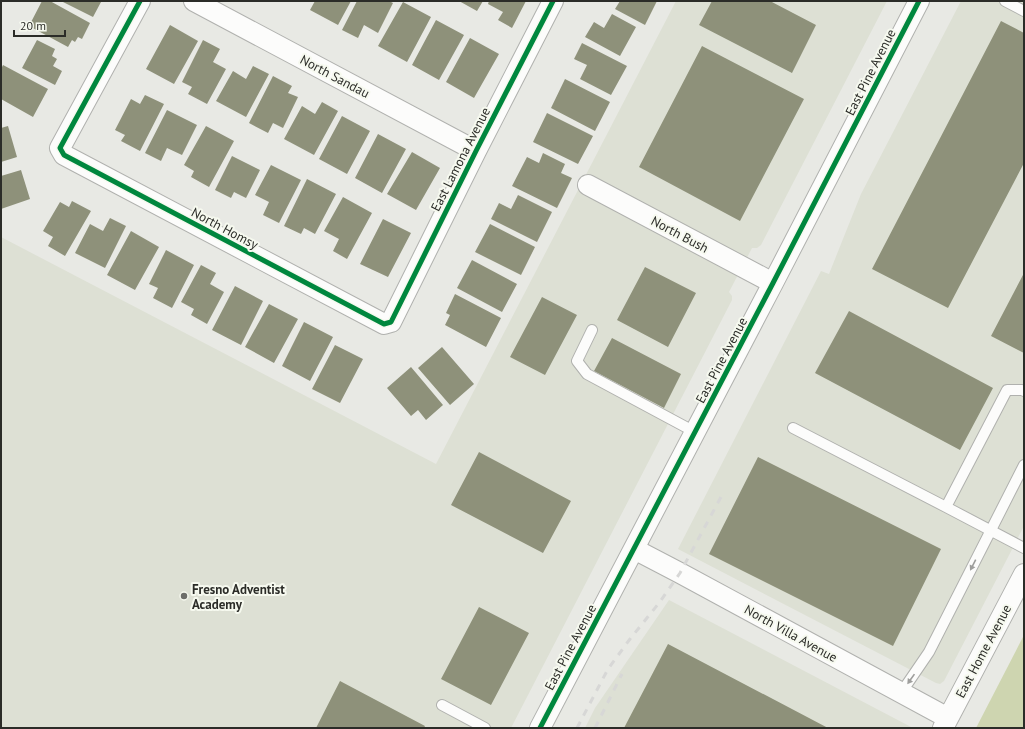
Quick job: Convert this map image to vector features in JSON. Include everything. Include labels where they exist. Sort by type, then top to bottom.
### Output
[{"type":"street","name":"North Homsy","points":[[140,1],[60,148],[64,155],[384,324]]},
{"type":"street","name":"North Sandau","points":[[194,1],[476,151]]},
{"type":"street","name":"East Lamona Avenue","points":[[384,324],[391,322],[476,151],[554,1]]},
{"type":"street","name":"East Pine Avenue","points":[[540,728],[919,1]]},
{"type":"street","name":"North Bush","points":[[588,185],[773,283]]},
{"type":"street","name":"North Villa Avenue","points":[[634,549],[901,693],[945,723]]},
{"type":"street","name":"East Home Avenue","points":[[945,723],[1024,574]]},
{"type":"lane","points":[[1005,1],[1024,11]]},
{"type":"lane","points":[[592,330],[577,361],[587,374],[695,432]]},
{"type":"lane","points":[[946,507],[1007,390],[1024,391]]},
{"type":"lane","points":[[793,428],[1024,548]]},
{"type":"lane","points":[[901,693],[929,652],[1024,465]]},
{"type":"lane","points":[[442,705],[485,728]]},
{"type":"shaded area","points":[[676,1],[887,1],[761,245],[757,248],[752,248],[729,292],[732,296],[732,300],[511,728],[1,728],[1,237],[436,464]]},
{"type":"shaded area","points":[[961,1],[1024,1],[1024,526],[944,681],[940,684],[678,549],[821,271],[829,274],[861,194]]},
{"type":"shaded area","points":[[669,600],[913,728],[585,728],[595,708]]},
{"type":"green space","points":[[1024,635],[1024,728],[976,728]]},
{"type":"building","points":[[42,1],[50,1],[90,23],[82,39],[78,37],[75,42],[72,40],[68,47],[29,26]]},
{"type":"building","points":[[61,1],[99,1],[101,2],[93,17]]},
{"type":"building","points":[[315,1],[351,1],[338,25],[310,10]]},
{"type":"building","points":[[357,1],[389,1],[393,3],[378,33],[364,25],[358,38],[342,30]]},
{"type":"building","points":[[459,1],[483,1],[477,11]]},
{"type":"building","points":[[489,1],[526,1],[512,28],[498,20],[503,12],[488,4]]},
{"type":"building","points":[[620,1],[657,1],[645,25],[615,9]]},
{"type":"building","points":[[712,1],[770,1],[816,25],[792,73],[699,25]]},
{"type":"building","points":[[403,2],[431,17],[407,62],[378,46]]},
{"type":"building","points":[[612,14],[636,27],[620,56],[585,37],[594,22],[604,28]]},
{"type":"building","points":[[436,20],[464,35],[439,80],[412,65]]},
{"type":"building","points":[[1001,21],[1024,33],[1024,163],[948,308],[872,269]]},
{"type":"building","points":[[170,25],[198,41],[174,84],[146,69]]},
{"type":"building","points":[[470,38],[499,54],[474,98],[446,82]]},
{"type":"building","points":[[37,40],[55,49],[52,56],[57,59],[53,66],[62,71],[55,85],[22,68]]},
{"type":"building","points":[[203,40],[220,49],[213,62],[226,69],[207,104],[188,94],[192,87],[182,82]]},
{"type":"building","points":[[582,43],[627,66],[611,95],[580,79],[587,65],[574,59]]},
{"type":"building","points":[[702,46],[804,99],[740,221],[639,167]]},
{"type":"building","points":[[3,65],[48,89],[33,117],[1,99],[1,69]]},
{"type":"building","points":[[253,66],[269,74],[246,117],[216,101],[233,71],[246,79]]},
{"type":"building","points":[[273,76],[292,86],[288,93],[298,97],[283,128],[273,123],[268,133],[249,123]]},
{"type":"building","points":[[565,79],[610,102],[595,131],[551,108]]},
{"type":"building","points":[[145,95],[164,104],[140,151],[121,141],[125,135],[115,130],[131,99],[140,104]]},
{"type":"building","points":[[322,102],[338,111],[314,155],[284,139],[302,106],[315,114]]},
{"type":"building","points":[[167,110],[197,125],[182,155],[167,148],[161,161],[145,153]]},
{"type":"building","points":[[547,113],[593,136],[578,164],[533,142]]},
{"type":"building","points":[[342,116],[370,131],[347,174],[319,159]]},
{"type":"building","points":[[8,126],[17,157],[1,162],[1,128]]},
{"type":"building","points":[[206,126],[234,141],[209,187],[191,177],[194,171],[184,165]]},
{"type":"building","points":[[378,134],[406,149],[382,193],[355,178]]},
{"type":"building","points":[[412,152],[440,168],[416,210],[387,194]]},
{"type":"building","points":[[543,153],[565,164],[561,173],[572,178],[557,208],[512,186],[527,157],[539,163]]},
{"type":"building","points":[[232,156],[260,170],[246,198],[234,192],[231,198],[215,190]]},
{"type":"building","points":[[271,165],[301,180],[279,223],[263,215],[269,202],[255,195]]},
{"type":"building","points":[[21,170],[30,199],[1,209],[1,176]]},
{"type":"building","points":[[307,179],[336,194],[315,234],[304,228],[301,234],[284,226]]},
{"type":"building","points":[[518,195],[552,212],[537,242],[491,219],[499,203],[511,209]]},
{"type":"building","points":[[343,197],[372,213],[347,259],[333,251],[339,239],[324,231]]},
{"type":"building","points":[[72,201],[91,211],[65,256],[48,246],[53,237],[43,231],[60,202],[69,207]]},
{"type":"building","points":[[110,218],[126,226],[105,268],[75,253],[90,224],[103,231]]},
{"type":"building","points":[[383,219],[411,233],[388,277],[360,264]]},
{"type":"building","points":[[490,224],[535,247],[521,275],[475,252]]},
{"type":"building","points":[[131,231],[159,247],[135,290],[107,275]]},
{"type":"building","points":[[166,250],[194,265],[172,308],[153,298],[158,288],[149,284]]},
{"type":"building","points":[[472,260],[517,284],[502,312],[457,288]]},
{"type":"building","points":[[201,265],[216,273],[210,284],[224,292],[207,324],[191,315],[194,309],[181,302]]},
{"type":"building","points":[[645,267],[696,293],[668,347],[617,320]]},
{"type":"building","points":[[1024,273],[1024,353],[991,336]]},
{"type":"building","points":[[235,286],[263,301],[241,345],[212,330]]},
{"type":"building","points":[[455,294],[501,318],[486,347],[445,325],[450,315],[446,313]]},
{"type":"building","points":[[542,297],[577,315],[545,375],[510,357]]},
{"type":"building","points":[[269,304],[298,319],[274,363],[245,347]]},
{"type":"building","points":[[849,311],[993,388],[960,450],[815,373]]},
{"type":"building","points":[[304,322],[333,337],[310,381],[282,366]]},
{"type":"building","points":[[612,338],[681,374],[664,408],[594,371]]},
{"type":"building","points":[[335,345],[363,359],[340,403],[312,389]]},
{"type":"building","points":[[442,347],[474,384],[450,405],[418,368]]},
{"type":"building","points":[[411,367],[443,405],[426,420],[418,410],[411,416],[387,388]]},
{"type":"building","points":[[479,452],[571,501],[543,553],[451,505]]},
{"type":"building","points":[[758,457],[941,549],[893,646],[709,554]]},
{"type":"building","points":[[479,607],[529,633],[491,705],[441,679]]},
{"type":"building","points":[[668,644],[828,728],[624,728]]},
{"type":"building","points":[[340,681],[425,726],[424,728],[316,728]]},
{"type":"railway","points":[[577,728],[608,669],[680,573],[722,495]]},
{"type":"railway","points":[[595,728],[622,674]]},
{"type":"cycle path","points":[[140,1],[60,148],[64,155],[384,324],[391,322],[553,1]]},
{"type":"cycle path","points":[[540,728],[919,1]]},
{"type":"place","name":"Fresno Adventist Academy","points":[[184,596]]}]
